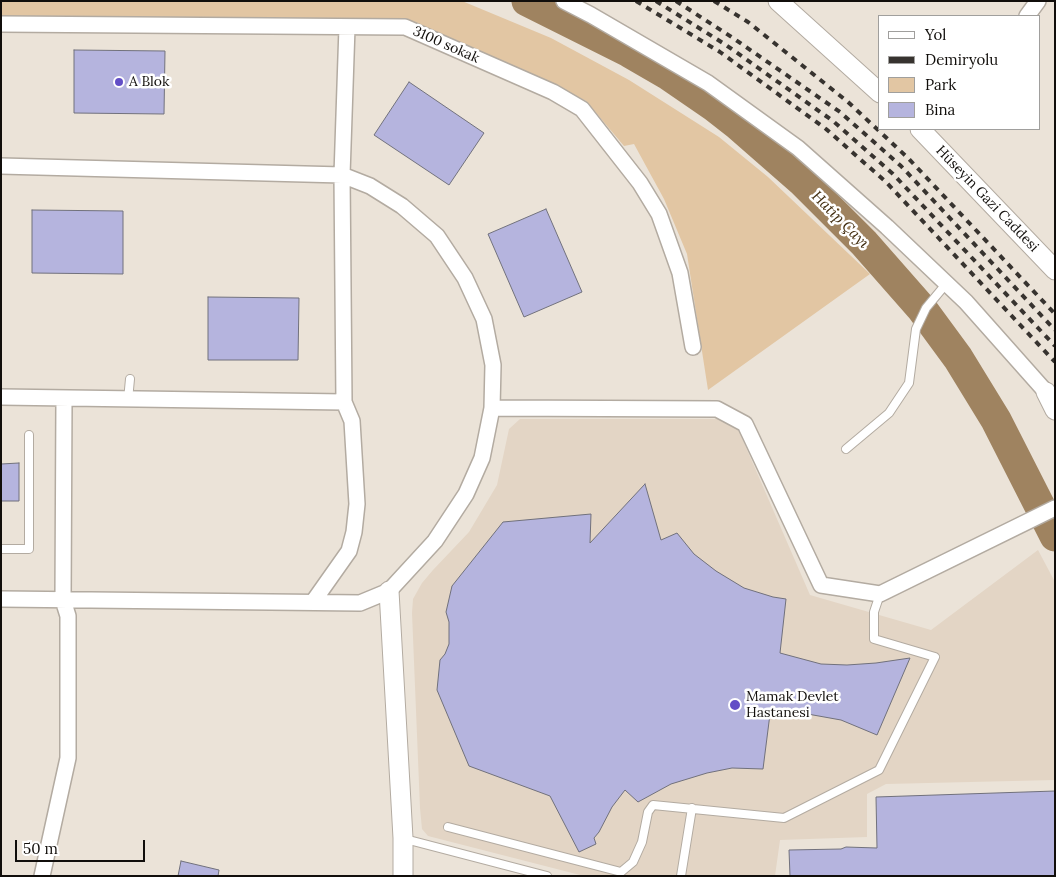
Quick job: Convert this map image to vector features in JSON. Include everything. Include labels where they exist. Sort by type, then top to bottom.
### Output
[{"type":"street","points":[[564,1],[708,83],[798,148],[887,227],[966,302],[1050,397],[1055,410]]},
{"type":"street","points":[[778,1],[878,91]]},
{"type":"street","points":[[1028,15],[1038,1]]},
{"type":"street","name":"3100 sokak","points":[[1,24],[406,28],[553,92],[582,109],[640,183],[659,214],[680,273],[693,346]]},
{"type":"street","points":[[313,602],[349,552],[354,532],[357,504],[352,420],[344,402],[342,175],[347,27]]},
{"type":"street","name":"Hüseyin Gazi Caddesi","points":[[922,130],[1055,270]]},
{"type":"street","points":[[1,166],[342,175],[370,186],[402,206],[437,236],[466,278],[484,319],[493,365],[492,408],[482,458],[466,494],[435,541],[389,591],[360,603],[1,599]]},
{"type":"street","points":[[1,397],[344,402]]},
{"type":"street","points":[[42,876],[68,758],[68,616],[63,600],[64,399]]},
{"type":"street","points":[[492,408],[717,409],[745,424],[820,585],[880,594],[1055,508]]},
{"type":"street","points":[[389,591],[403,838],[403,876]]},
{"type":"lane","points":[[846,449],[889,414],[910,383],[916,329],[926,308],[946,284]]},
{"type":"lane","points":[[128,400],[130,379]]},
{"type":"lane","points":[[1,549],[29,549],[29,436]]},
{"type":"lane","points":[[448,827],[621,872],[633,862],[642,842],[648,812],[653,805],[784,818],[879,770],[935,657],[874,639],[874,612],[880,594]]},
{"type":"lane","points":[[681,876],[692,808]]},
{"type":"lane","points":[[403,838],[547,876]]},
{"type":"shaded area","name":"Mamak Devlet Hastanesi","points":[[520,419],[720,419],[738,429],[810,595],[931,630],[1038,550],[1055,582],[1055,780],[886,784],[867,794],[867,837],[780,840],[775,876],[584,876],[428,836],[422,829],[420,808],[413,599],[422,583],[469,532],[497,485],[509,429]]},
{"type":"green space","points":[[1,1],[462,1],[551,38],[629,80],[719,137],[768,177],[870,274],[708,390],[687,254],[664,199],[634,144],[624,146],[586,101],[437,32],[405,22],[1,17]]},
{"type":"building","name":"A Blok","points":[[74,50],[165,51],[164,114],[74,113]]},
{"type":"building","points":[[409,82],[484,133],[449,185],[374,135]]},
{"type":"building","points":[[546,209],[582,292],[524,317],[488,234]]},
{"type":"building","points":[[32,210],[123,211],[123,274],[32,273]]},
{"type":"building","points":[[208,297],[299,298],[298,360],[208,360]]},
{"type":"building","points":[[19,463],[19,501],[1,501],[1,464]]},
{"type":"building","name":"Mamak Devlet Hastanesi","points":[[645,484],[661,540],[677,533],[694,554],[716,571],[744,588],[786,599],[780,653],[821,664],[847,665],[910,658],[877,735],[841,720],[802,713],[770,714],[763,769],[732,768],[707,773],[671,784],[638,802],[625,790],[612,807],[594,838],[596,844],[579,852],[550,796],[469,766],[437,690],[440,660],[449,644],[449,622],[446,612],[452,586],[503,522],[591,514],[590,543]]},
{"type":"building","points":[[1055,791],[1055,876],[790,876],[789,850],[841,849],[846,847],[877,848],[876,797]]},
{"type":"building","points":[[181,861],[219,870],[218,876],[178,876]]},
{"type":"waterway","name":"Hatip Çayı","points":[[527,1],[629,52],[667,74],[715,107],[802,181],[864,243],[922,309],[958,358],[996,420],[1055,536]]},
{"type":"railway","points":[[636,1],[720,52],[826,129],[886,182],[1055,362]]},
{"type":"railway","points":[[656,1],[726,45],[833,121],[893,174],[1055,346]]},
{"type":"railway","points":[[676,1],[840,112],[901,166],[1055,330]]},
{"type":"railway","points":[[714,1],[748,22],[848,102],[908,158],[1055,314]]},
{"type":"place","name":"A Blok","points":[[119,82]]},
{"type":"place","name":"Mamak Devlet Hastanesi","points":[[735,705]]}]
